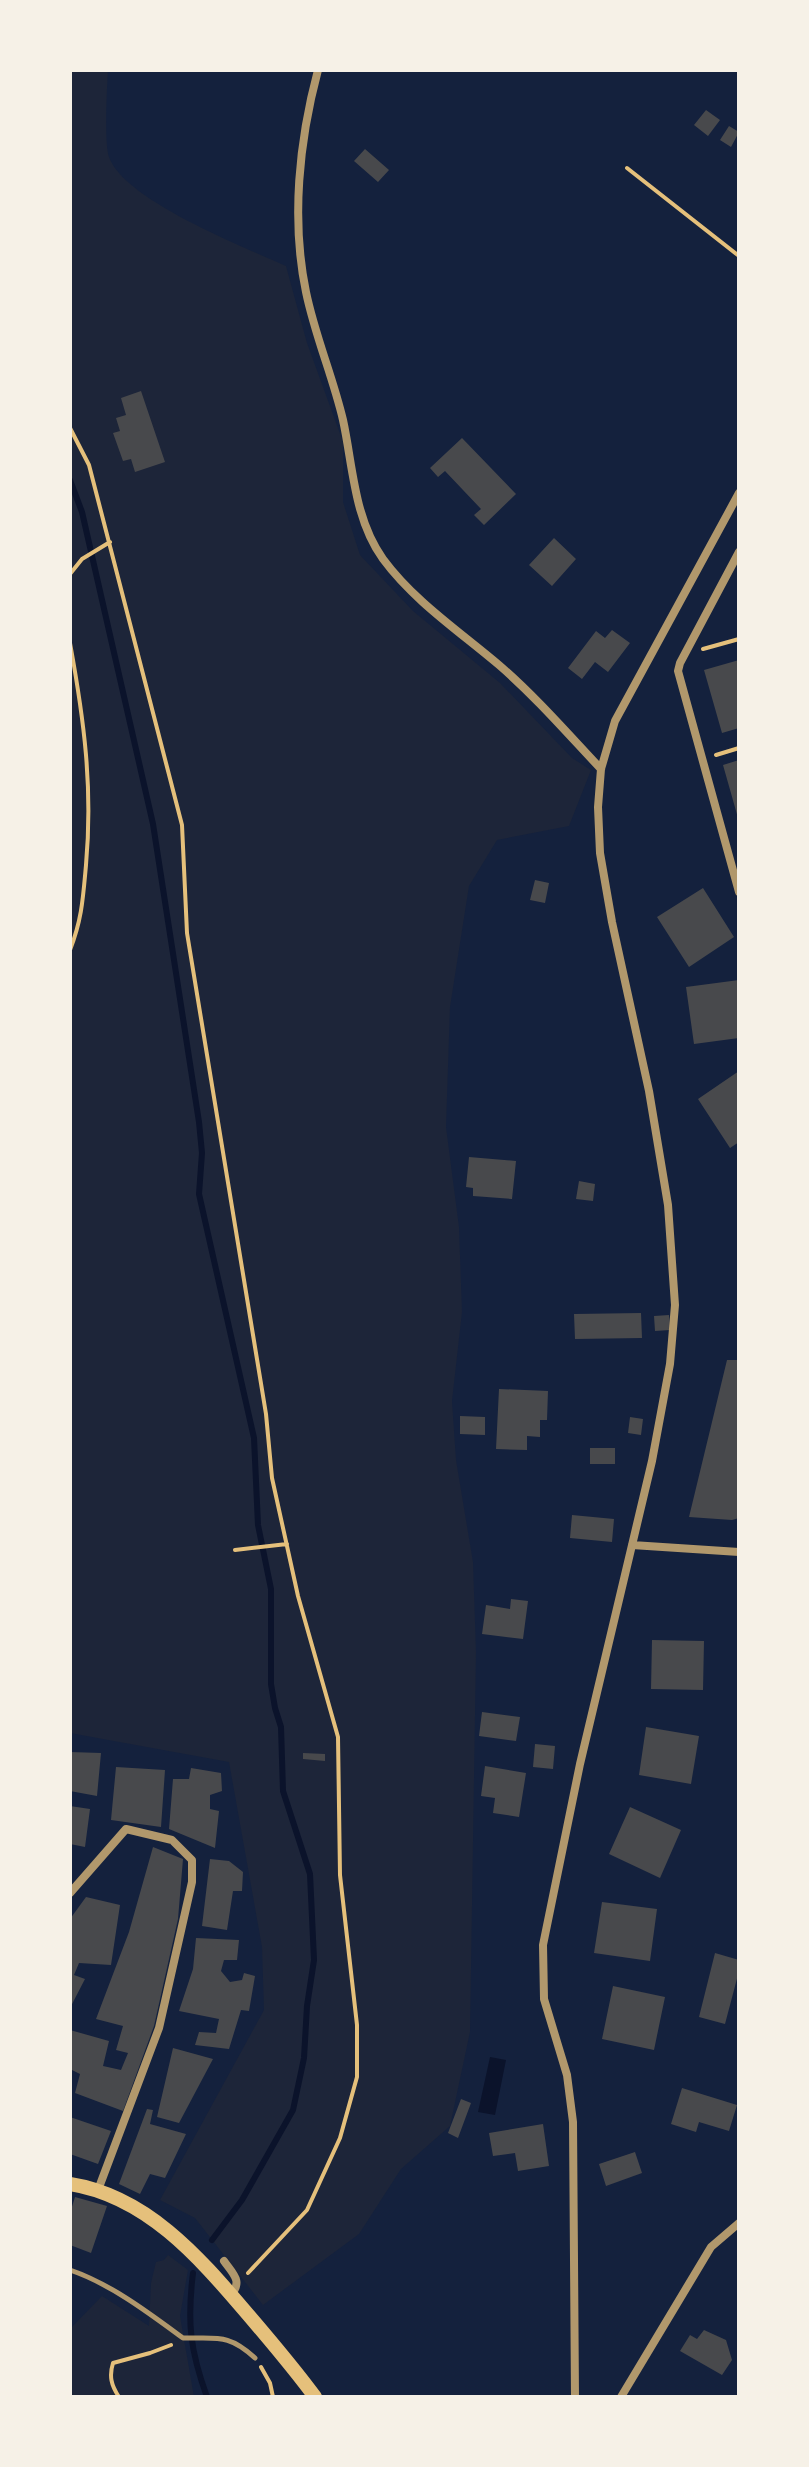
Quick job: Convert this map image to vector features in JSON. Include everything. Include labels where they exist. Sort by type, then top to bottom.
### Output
[{"type":"main road","points":[[70,2184],[98,2190],[140,2212],[177,2237],[234,2289],[315,2397]]},
{"type":"street","points":[[318,70],[308,115],[301,173],[298,215],[300,261],[313,321],[342,414],[357,496],[368,532],[378,552],[399,578],[440,617],[515,679],[601,769]]},
{"type":"street","points":[[575,2397],[573,2122],[567,2075],[544,1999],[543,1945],[580,1764],[668,1378],[675,1281],[670,1220],[649,1091],[603,870],[598,823],[601,769],[615,721],[739,493]]},
{"type":"street","points":[[739,552],[678,671],[739,892]]},
{"type":"street","points":[[632,1545],[739,1552]]},
{"type":"street","points":[[70,1893],[126,1829],[172,1840],[192,1860],[192,1882],[159,2028],[98,2190]]},
{"type":"street","points":[[621,2397],[711,2247],[739,2223]]},
{"type":"street","points":[[224,2261],[234,2289]]},
{"type":"lane","points":[[70,2270],[153,2315],[184,2338],[214,2336],[229,2339],[255,2358]]},
{"type":"path","points":[[627,168],[739,256]]},
{"type":"path","points":[[70,428],[89,465],[182,825],[187,933],[266,1414],[272,1478],[298,1596],[338,1737],[340,1875],[357,2025],[357,2077],[340,2138],[307,2210],[234,2289]]},
{"type":"path","points":[[70,574],[82,559],[110,542]]},
{"type":"path","points":[[685,654],[739,639]]},
{"type":"path","points":[[70,643],[89,770],[89,837],[81,923],[70,950]]},
{"type":"path","points":[[702,759],[739,748]]},
{"type":"path","points":[[235,1550],[287,1544]]},
{"type":"path","points":[[119,2397],[113,2389],[110,2373],[113,2363],[150,2353],[184,2338]]},
{"type":"path","points":[[255,2358],[270,2383],[273,2397]]},
{"type":"shaded area","points":[[70,70],[108,70],[107,150],[119,173],[137,190],[187,220],[286,266],[307,343],[343,442],[343,502],[360,555],[413,611],[500,683],[572,758],[591,770],[569,826],[497,840],[469,886],[450,1007],[446,1127],[459,1227],[462,1312],[452,1401],[456,1460],[473,1562],[476,1652],[470,2032],[450,2126],[401,2169],[359,2234],[263,2305],[195,2218],[160,2200],[264,2010],[262,1947],[229,1762],[70,1733]]},
{"type":"shaded area","points":[[490,2057],[506,2060],[495,2115],[478,2112]]},
{"type":"shaded area","points":[[168,2255],[188,2270],[180,2316],[194,2397],[70,2397],[70,2329],[102,2296],[149,2326],[151,2283],[156,2262]]},
{"type":"building","points":[[706,110],[720,120],[708,136],[694,125]]},
{"type":"building","points":[[729,126],[739,132],[731,147],[720,140]]},
{"type":"building","points":[[365,149],[389,170],[378,182],[354,161]]},
{"type":"building","points":[[141,391],[165,462],[135,472],[131,459],[123,461],[113,433],[120,431],[116,418],[126,415],[121,398]]},
{"type":"building","points":[[462,438],[516,494],[484,525],[474,515],[481,509],[445,471],[438,477],[430,468]]},
{"type":"building","points":[[554,538],[576,559],[552,586],[529,565]]},
{"type":"building","points":[[612,630],[630,643],[608,672],[595,662],[582,679],[568,668],[596,631],[605,638]]},
{"type":"building","points":[[739,660],[739,728],[722,733],[704,670]]},
{"type":"building","points":[[739,760],[739,818],[738,818],[723,765]]},
{"type":"building","points":[[535,880],[549,883],[545,903],[530,900]]},
{"type":"building","points":[[703,888],[734,937],[689,967],[657,917]]},
{"type":"building","points":[[739,980],[739,1038],[694,1044],[686,987]]},
{"type":"building","points":[[739,1071],[739,1142],[730,1148],[698,1099]]},
{"type":"building","points":[[469,1157],[516,1161],[512,1199],[473,1196],[473,1188],[466,1187]]},
{"type":"building","points":[[579,1181],[595,1184],[593,1201],[576,1199]]},
{"type":"building","points":[[641,1313],[642,1338],[575,1339],[574,1314]]},
{"type":"building","points":[[669,1315],[670,1330],[655,1331],[654,1316]]},
{"type":"building","points":[[727,1360],[739,1360],[739,1518],[689,1517]]},
{"type":"building","points":[[499,1389],[548,1391],[547,1420],[540,1420],[540,1437],[527,1436],[527,1450],[496,1449]]},
{"type":"building","points":[[460,1416],[485,1417],[485,1435],[460,1434]]},
{"type":"building","points":[[630,1417],[643,1419],[641,1435],[628,1433]]},
{"type":"building","points":[[590,1448],[615,1448],[615,1464],[590,1464]]},
{"type":"building","points":[[572,1515],[614,1519],[612,1542],[570,1538]]},
{"type":"building","points":[[511,1599],[528,1601],[523,1639],[482,1634],[486,1605],[510,1609]]},
{"type":"building","points":[[652,1640],[704,1641],[703,1690],[651,1689]]},
{"type":"building","points":[[482,1712],[520,1717],[516,1741],[479,1736]]},
{"type":"building","points":[[646,1727],[699,1736],[691,1784],[639,1775]]},
{"type":"building","points":[[535,1744],[555,1746],[553,1769],[533,1767]]},
{"type":"building","points":[[70,1752],[101,1753],[97,1796],[70,1791]]},
{"type":"building","points":[[303,1753],[325,1754],[325,1761],[303,1759]]},
{"type":"building","points":[[485,1766],[526,1773],[519,1817],[493,1813],[495,1798],[481,1796]]},
{"type":"building","points":[[116,1767],[165,1770],[161,1827],[111,1820]]},
{"type":"building","points":[[191,1768],[221,1773],[222,1791],[210,1795],[210,1809],[219,1811],[215,1848],[169,1829],[173,1779],[189,1779]]},
{"type":"building","points":[[70,1806],[90,1809],[85,1847],[70,1844]]},
{"type":"building","points":[[630,1807],[681,1830],[660,1878],[609,1854]]},
{"type":"building","points":[[153,1847],[183,1859],[178,1919],[154,2026],[123,2111],[75,2093],[80,2074],[70,2069],[70,2030],[109,2041],[103,2066],[121,2070],[128,2053],[116,2050],[123,2026],[96,2019],[129,1932]]},
{"type":"building","points":[[210,1859],[229,1861],[243,1872],[242,1891],[233,1891],[227,1930],[202,1926]]},
{"type":"building","points":[[86,1897],[120,1905],[111,1965],[79,1963],[74,1975],[85,1979],[70,2008],[70,1919]]},
{"type":"building","points":[[602,1902],[657,1909],[650,1961],[594,1953]]},
{"type":"building","points":[[196,1938],[239,1940],[237,1960],[224,1960],[221,1971],[230,1982],[242,1980],[244,1973],[255,1976],[249,2011],[241,2010],[229,2049],[195,2045],[199,2032],[216,2033],[219,2019],[179,2011],[193,1969]]},
{"type":"building","points":[[715,1953],[739,1960],[725,2024],[699,2017]]},
{"type":"building","points":[[613,1986],[665,1997],[654,2050],[602,2039]]},
{"type":"building","points":[[173,2048],[213,2059],[179,2123],[157,2117]]},
{"type":"building","points":[[682,2088],[737,2105],[729,2131],[699,2122],[696,2132],[671,2124]]},
{"type":"building","points":[[461,2099],[471,2103],[458,2138],[448,2133]]},
{"type":"building","points":[[147,2109],[153,2110],[150,2124],[186,2134],[165,2178],[150,2174],[140,2194],[119,2184]]},
{"type":"building","points":[[70,2117],[111,2131],[98,2164],[70,2154]]},
{"type":"building","points":[[543,2124],[549,2166],[518,2171],[515,2153],[493,2156],[489,2133]]},
{"type":"building","points":[[635,2152],[642,2173],[606,2186],[599,2164]]},
{"type":"building","points":[[75,2197],[107,2206],[91,2253],[70,2245],[70,2213]]},
{"type":"building","points":[[704,2330],[726,2340],[732,2360],[722,2375],[680,2351],[690,2335],[697,2339]]},
{"type":"waterway","points":[[70,480],[82,512],[153,824],[199,1122],[202,1153],[199,1194],[254,1438],[258,1525],[271,1589],[271,1684],[281,1727],[283,1791],[310,1874],[314,1960],[304,2058],[293,2110],[242,2200],[212,2240]]},
{"type":"waterway","points":[[193,2273],[191,2336],[207,2397]]}]
